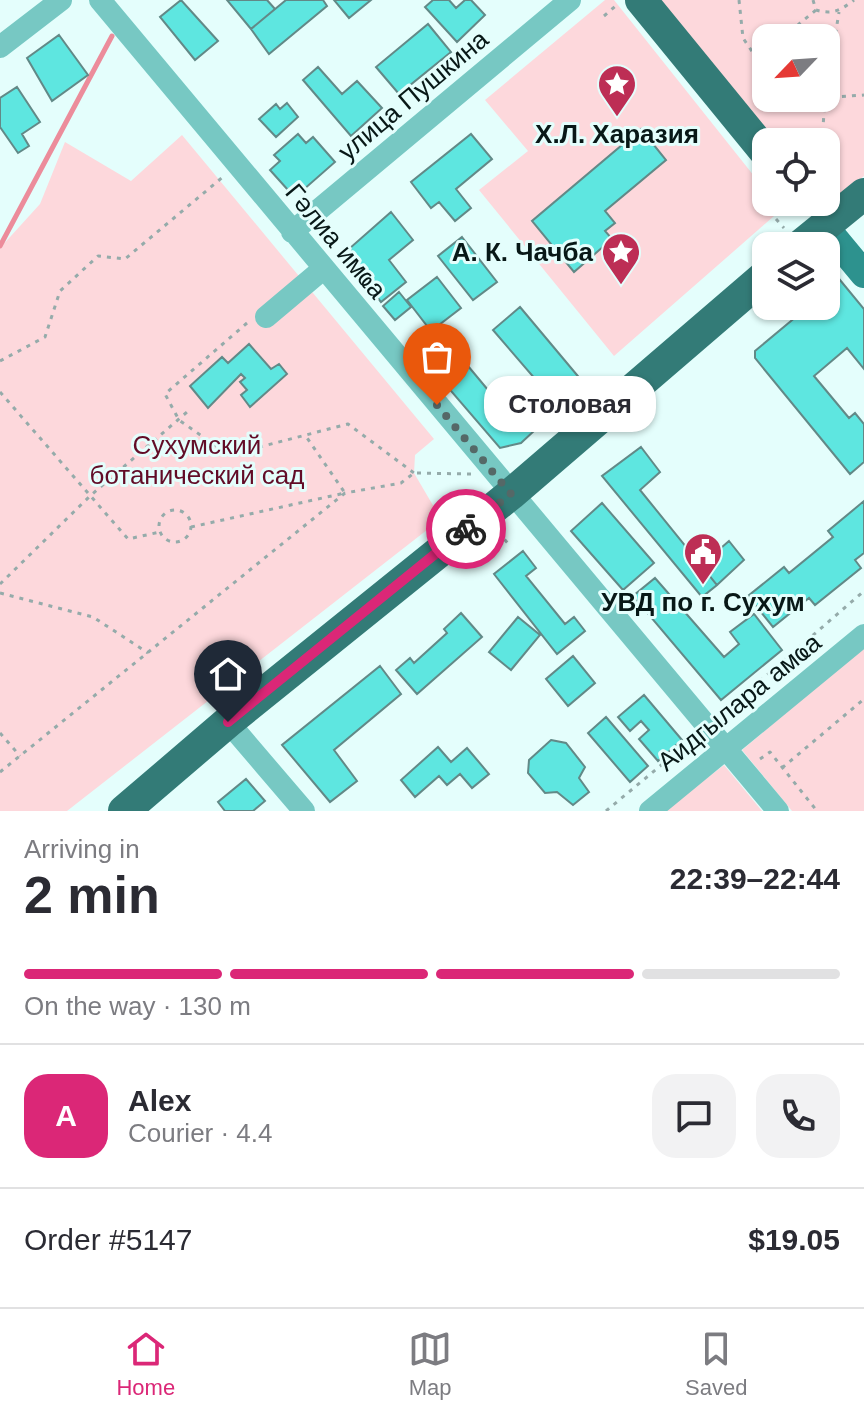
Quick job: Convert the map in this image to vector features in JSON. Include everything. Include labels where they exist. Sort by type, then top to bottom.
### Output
[{"type":"highway","points":[[641,0],[752,136]]},
{"type":"highway","points":[[810,225],[864,194]]},
{"type":"highway","points":[[124,811],[503,484],[752,286]]},
{"type":"main road","points":[[810,225],[864,274]]},
{"type":"street","points":[[0,47],[61,0]]},
{"type":"street","name":"Гәлиа имҩа","points":[[100,0],[778,811]]},
{"type":"street","name":"улица Пушкина","points":[[292,232],[570,0]]},
{"type":"street","points":[[262,316],[323,269]]},
{"type":"street","name":"Аидгылара амҩа","points":[[650,811],[864,635]]},
{"type":"street","points":[[228,722],[304,811]]},
{"type":"path","points":[[604,16],[622,0]]},
{"type":"path","points":[[739,0],[743,38],[752,54]]},
{"type":"path","points":[[813,0],[816,10]]},
{"type":"path","points":[[837,24],[839,12],[854,0]]},
{"type":"path","points":[[799,24],[816,10],[839,12]]},
{"type":"path","points":[[840,96],[864,95]]},
{"type":"path","points":[[0,361],[45,337],[60,291],[98,256],[125,259],[236,165]]},
{"type":"path","points":[[262,316],[165,394],[179,420],[229,455],[348,424],[414,473],[503,484]]},
{"type":"path","points":[[0,392],[128,539],[160,532]]},
{"type":"path","points":[[0,584],[90,496],[187,412]]},
{"type":"path","points":[[305,435],[345,493]]},
{"type":"path","points":[[191,527],[401,483],[414,473]]},
{"type":"path","points":[[0,772],[345,493]]},
{"type":"path","points":[[170,510],[185,513],[191,527],[187,537],[178,542],[167,540],[160,532],[160,521],[170,510]]},
{"type":"path","points":[[606,811],[864,591]]},
{"type":"path","points":[[0,593],[93,617],[148,653]]},
{"type":"path","points":[[782,768],[864,699]]},
{"type":"path","points":[[0,733],[20,756]]},
{"type":"path","points":[[745,771],[770,752],[817,811]]},
{"type":"green space","points":[[605,0],[614,0],[752,173],[752,216],[774,216],[752,232],[752,235],[614,356],[479,190],[528,151],[485,100]]},
{"type":"green space","points":[[656,0],[864,0],[864,176],[840,196],[840,128],[762,128]]},
{"type":"green space","name":"Сухумский ботанический сад","points":[[182,135],[434,439],[415,455],[414,473],[441,519],[67,811],[0,811],[0,248],[40,204],[65,142],[131,181]]},
{"type":"green space","points":[[864,647],[864,811],[792,811],[742,750]]},
{"type":"green space","points":[[724,765],[762,811],[664,811]]},
{"type":"building","points":[[181,0],[218,41],[195,60],[160,17]]},
{"type":"building","points":[[227,0],[267,0],[275,9],[251,29]]},
{"type":"building","points":[[286,0],[323,0],[327,6],[269,54],[251,29]]},
{"type":"building","points":[[334,0],[371,0],[349,18]]},
{"type":"building","points":[[433,0],[449,0],[456,8],[465,0],[471,0],[485,15],[457,42],[425,7]]},
{"type":"building","points":[[428,24],[451,52],[399,94],[376,67]]},
{"type":"building","points":[[59,35],[88,75],[52,101],[27,58]]},
{"type":"building","points":[[318,67],[342,94],[357,81],[382,108],[351,136],[303,80]]},
{"type":"building","points":[[17,87],[40,122],[22,134],[29,146],[18,153],[0,127],[0,98]]},
{"type":"building","points":[[287,103],[298,117],[276,137],[259,119],[276,104],[280,109]]},
{"type":"building","points":[[641,129],[666,160],[605,211],[615,223],[605,231],[612,239],[574,272],[532,221]]},
{"type":"building","points":[[298,134],[306,143],[313,137],[335,162],[302,191],[295,184],[288,190],[270,170],[280,161],[274,155]]},
{"type":"building","points":[[471,134],[492,159],[456,189],[471,208],[455,221],[439,202],[431,208],[411,182]]},
{"type":"building","points":[[391,212],[413,240],[389,260],[406,282],[381,302],[354,269],[350,248]]},
{"type":"building","points":[[462,237],[497,282],[473,300],[438,256]]},
{"type":"building","points":[[437,277],[461,308],[431,331],[407,300]]},
{"type":"building","points":[[840,280],[864,309],[864,369],[847,348],[814,376],[849,418],[855,413],[864,424],[864,462],[850,474],[755,358],[755,351],[792,320],[840,320]]},
{"type":"building","points":[[399,292],[411,307],[395,320],[383,306]]},
{"type":"building","points":[[520,307],[587,387],[561,409],[493,330]]},
{"type":"building","points":[[441,327],[453,340],[433,357],[422,344]]},
{"type":"building","points":[[249,344],[271,369],[279,364],[287,374],[250,407],[241,395],[247,390],[240,382],[245,378],[241,374],[208,408],[190,386],[222,357],[228,363]]},
{"type":"building","points":[[463,360],[503,408],[527,388],[550,416],[521,443],[500,448],[439,377]]},
{"type":"building","points":[[641,447],[660,472],[640,490],[717,585],[702,597],[602,476]]},
{"type":"building","points":[[864,501],[864,553],[855,560],[861,568],[815,605],[809,598],[773,627],[748,596],[784,567],[789,573],[833,537],[828,531]]},
{"type":"building","points":[[602,503],[654,563],[623,590],[571,531]]},
{"type":"building","points":[[729,541],[744,560],[717,585],[705,570],[710,566],[706,561]]},
{"type":"building","points":[[523,551],[536,568],[526,576],[565,624],[574,617],[585,631],[557,654],[494,574]]},
{"type":"building","points":[[655,578],[724,657],[739,644],[730,632],[754,614],[782,650],[721,700],[633,596]]},
{"type":"building","points":[[461,613],[482,637],[417,694],[396,670],[410,658],[414,663],[447,633],[444,629]]},
{"type":"building","points":[[518,617],[540,635],[511,670],[489,652]]},
{"type":"building","points":[[573,656],[595,683],[568,706],[546,679]]},
{"type":"building","points":[[380,666],[401,694],[334,750],[357,781],[330,802],[282,745]]},
{"type":"building","points":[[644,695],[682,740],[658,761],[639,739],[649,730],[641,721],[630,731],[618,717]]},
{"type":"building","points":[[606,717],[648,766],[630,782],[588,733]]},
{"type":"building","points":[[551,740],[566,743],[585,767],[579,778],[589,792],[573,805],[557,792],[545,793],[528,773],[529,760]]},
{"type":"building","points":[[438,747],[451,762],[467,748],[489,774],[472,788],[460,774],[447,785],[439,776],[415,797],[401,780]]},
{"type":"building","points":[[246,779],[265,801],[253,811],[225,811],[218,802]]},
{"type":"waterway","points":[[0,246],[112,36]]},
{"type":"way so far","points":[[437,405],[511,494],[466,529]]},
{"type":"place","name":"Х.Л. Харазия","points":[[617,118]]},
{"type":"place","name":"А. К. Чачба","points":[[621,286]]},
{"type":"place","name":"Столовая","points":[[437,405]]},
{"type":"place","name":"УВД по г. Сухум","points":[[703,586]]},
{"type":"route","points":[[228,722],[466,529]]}]
